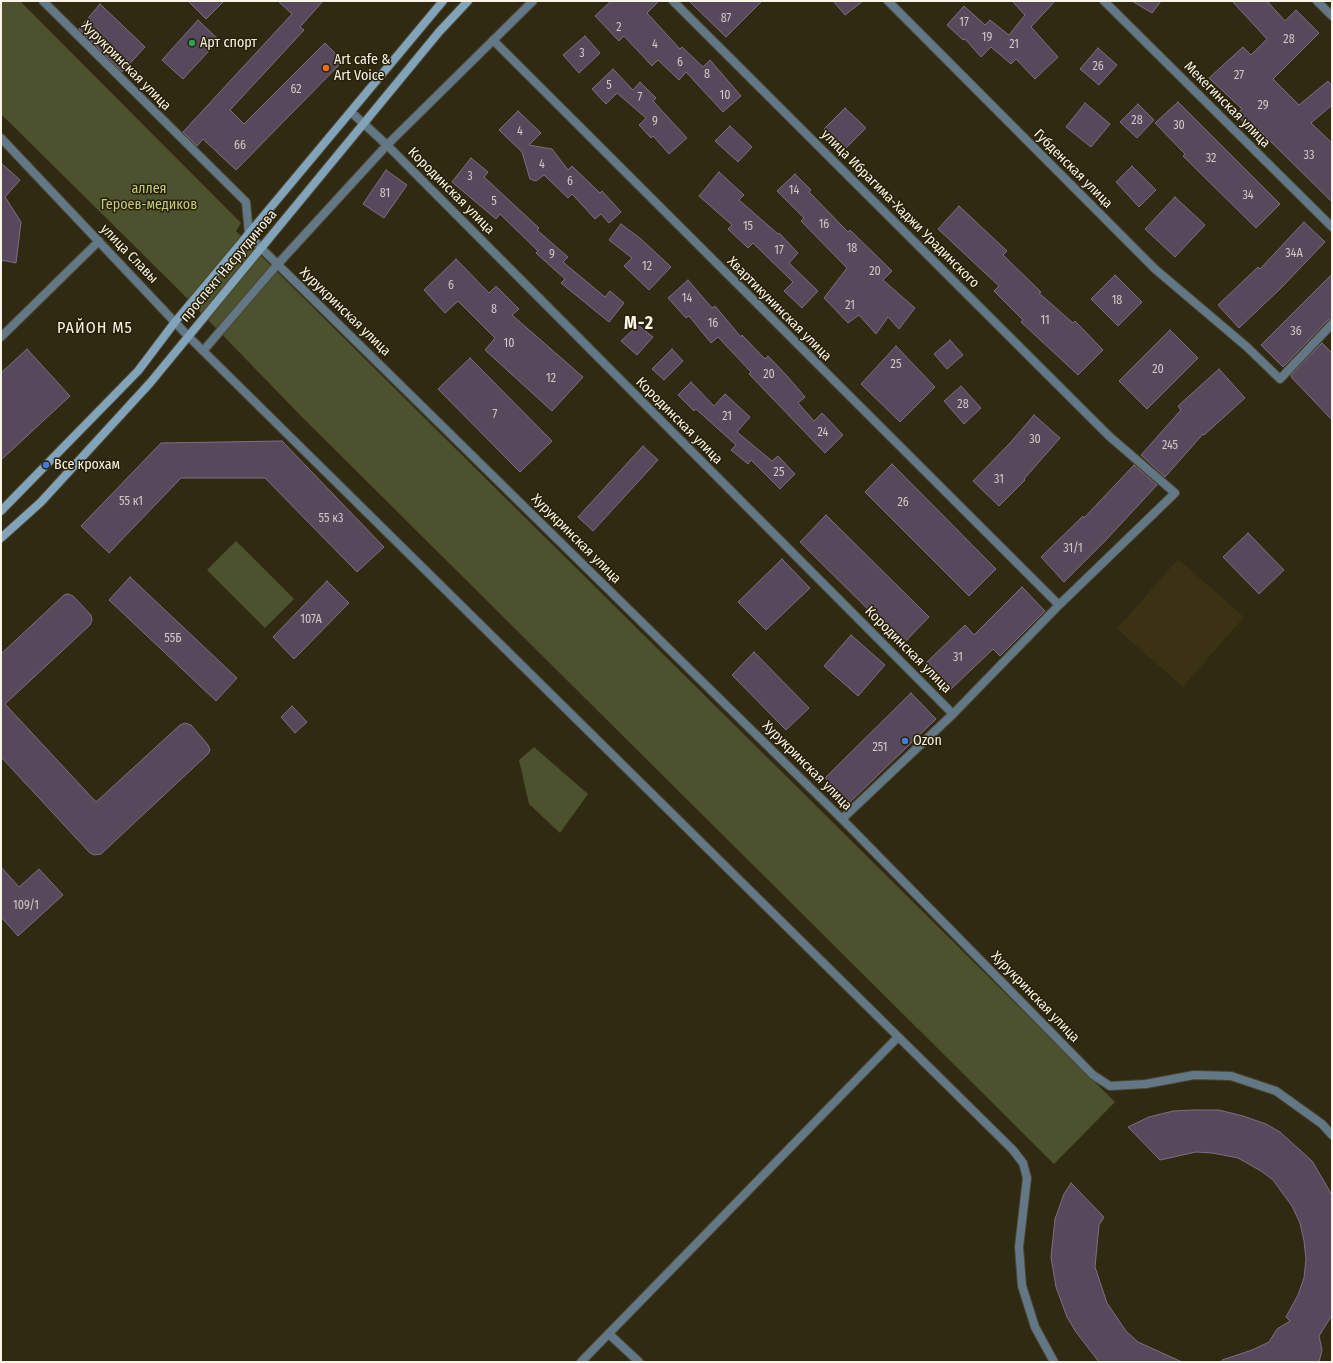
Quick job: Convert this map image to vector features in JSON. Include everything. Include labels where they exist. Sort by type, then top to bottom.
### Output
[{"type":"main road","name":"проспект Насрутдинова","points":[[1,512],[138,371],[188,306],[443,1]]},
{"type":"main road","name":"проспект Насрутдинова","points":[[1,538],[41,502],[150,383],[439,32],[468,1]]},
{"type":"street","name":"Хурукринская улица","points":[[43,1],[246,202],[247,236],[260,250],[842,819],[1093,1075],[1110,1086],[1146,1084],[1194,1075],[1230,1076],[1276,1091],[1322,1124],[1332,1135]]},
{"type":"street","points":[[204,351],[277,265],[387,146],[532,1]]},
{"type":"street","name":"улица Ибрагима-Хаджи Урадинского","points":[[673,1],[1109,436],[1175,493],[1060,605]]},
{"type":"street","name":"Губденская улица","points":[[888,1],[1155,269],[1247,347],[1280,379],[1332,324]]},
{"type":"street","name":"Мекегинская улица","points":[[1104,1],[1332,227]]},
{"type":"street","points":[[1317,1],[1332,16]]},
{"type":"street","name":"Хвартикунинская улица","points":[[493,40],[1047,595],[1060,605]]},
{"type":"street","name":"Кородинская улица","points":[[350,112],[387,146],[953,714]]},
{"type":"street","name":"улица Славы","points":[[1,138],[188,336],[1013,1150],[1023,1163],[1027,1178],[1020,1247],[1022,1286],[1034,1327],[1054,1362]]},
{"type":"street","points":[[1,336],[99,241]]},
{"type":"street","points":[[842,819],[953,714],[1060,605]]},
{"type":"street","points":[[581,1362],[898,1037]]},
{"type":"street","points":[[609,1334],[639,1362]]},
{"type":"shaded area","points":[[1178,559],[1244,617],[1183,687],[1117,629]]},
{"type":"green space","name":"аллея Героев-медиков","points":[[1,1],[20,1],[241,223],[236,231],[1115,1102],[1054,1164],[300,415],[181,292],[1,114]]},
{"type":"green space","points":[[236,541],[294,599],[265,628],[207,570]]},
{"type":"green space","points":[[534,747],[588,794],[560,833],[529,804],[519,760]]},
{"type":"building","points":[[188,1],[224,1],[206,19]]},
{"type":"building","points":[[278,1],[323,1],[300,27],[304,30],[230,110],[244,124],[325,43],[343,61],[236,170],[203,139],[197,146],[183,132],[292,14]]},
{"type":"building","points":[[611,1],[659,1],[647,13],[680,49],[682,47],[703,67],[710,60],[741,96],[723,112],[686,72],[679,80],[658,60],[652,66],[624,36],[619,41],[595,16]]},
{"type":"building","points":[[689,1],[762,1],[726,37]]},
{"type":"building","points":[[833,1],[863,1],[845,15]]},
{"type":"building","points":[[1012,1],[1055,1],[1031,27],[1058,57],[1035,79],[1016,59],[1011,64],[991,47],[981,57],[965,39],[963,40],[947,25],[964,6],[985,25],[990,20],[1009,35],[1025,15]]},
{"type":"building","points":[[1132,1],[1161,1],[1152,13]]},
{"type":"building","points":[[1232,1],[1267,1],[1285,21],[1296,10],[1319,33],[1273,79],[1299,105],[1328,81],[1332,86],[1332,105],[1311,123],[1332,143],[1332,202],[1258,129],[1255,132],[1236,115],[1242,109],[1209,78],[1243,47],[1251,55],[1267,39]]},
{"type":"building","points":[[100,4],[145,47],[122,72],[79,29]]},
{"type":"building","points":[[198,20],[219,40],[183,79],[162,60]]},
{"type":"building","points":[[585,36],[600,53],[579,73],[563,55]]},
{"type":"building","points":[[1098,48],[1117,65],[1099,85],[1080,69]]},
{"type":"building","points":[[613,69],[633,90],[640,82],[656,98],[653,101],[687,138],[669,154],[653,136],[651,138],[639,125],[646,118],[617,93],[606,104],[592,89]]},
{"type":"building","points":[[1178,102],[1280,204],[1256,228],[1183,156],[1185,154],[1155,123]]},
{"type":"building","points":[[1085,103],[1110,124],[1091,147],[1066,127]]},
{"type":"building","points":[[1138,104],[1154,120],[1137,138],[1120,122]]},
{"type":"building","points":[[845,108],[866,128],[845,149],[824,129]]},
{"type":"building","points":[[518,111],[541,133],[529,145],[552,149],[568,170],[572,166],[600,193],[602,191],[621,212],[609,223],[601,214],[595,219],[572,194],[568,198],[544,175],[536,181],[530,179],[522,152],[499,130]]},
{"type":"building","points":[[730,126],[752,147],[738,162],[715,141]]},
{"type":"building","points":[[471,158],[488,172],[484,177],[539,228],[537,230],[568,257],[563,262],[605,297],[610,291],[624,303],[609,322],[561,283],[565,279],[536,253],[538,251],[500,214],[496,219],[452,182]]},
{"type":"building","points":[[1,163],[20,180],[5,197],[21,222],[16,263],[1,260]]},
{"type":"building","points":[[1132,166],[1156,190],[1139,207],[1116,182]]},
{"type":"building","points":[[386,170],[407,185],[384,218],[363,204]]},
{"type":"building","points":[[719,172],[744,195],[739,200],[778,234],[779,233],[798,253],[789,263],[818,291],[802,308],[784,291],[793,282],[753,243],[748,248],[728,229],[732,225],[699,196]]},
{"type":"building","points":[[795,174],[811,190],[809,192],[848,232],[850,230],[892,271],[883,280],[915,308],[899,329],[888,317],[876,334],[859,315],[848,323],[824,298],[847,268],[801,221],[804,218],[777,191]]},
{"type":"building","points":[[1175,197],[1205,225],[1175,257],[1145,229]]},
{"type":"building","points":[[959,206],[1007,251],[1003,255],[1041,292],[1039,293],[1073,323],[1075,321],[1103,350],[1078,375],[1021,322],[1023,320],[994,291],[999,286],[938,229]]},
{"type":"building","points":[[1304,222],[1325,242],[1281,288],[1239,328],[1218,305],[1258,267],[1260,269]]},
{"type":"building","points":[[621,224],[641,239],[671,267],[649,290],[624,266],[632,258],[609,240]]},
{"type":"building","points":[[456,259],[489,293],[496,286],[519,309],[512,315],[583,377],[552,411],[485,350],[495,338],[458,301],[445,313],[424,290]]},
{"type":"building","points":[[1332,274],[1332,319],[1328,320],[1283,367],[1261,345]]},
{"type":"building","points":[[1115,275],[1142,302],[1118,326],[1091,299]]},
{"type":"building","points":[[688,280],[712,308],[715,306],[741,337],[742,335],[765,359],[768,356],[788,377],[805,397],[798,403],[814,421],[822,413],[843,435],[825,453],[749,374],[751,372],[718,337],[711,343],[689,316],[686,318],[668,298]]},
{"type":"building","points":[[638,325],[653,337],[637,355],[621,341]]},
{"type":"building","points":[[1170,330],[1198,358],[1147,409],[1119,381]]},
{"type":"building","points":[[950,340],[963,355],[947,369],[934,354]]},
{"type":"building","points":[[1322,343],[1332,353],[1332,420],[1292,378],[1291,375]]},
{"type":"building","points":[[896,346],[935,387],[900,422],[861,384]]},
{"type":"building","points":[[27,349],[70,396],[1,460],[1,373]]},
{"type":"building","points":[[672,349],[683,361],[664,380],[652,369]]},
{"type":"building","points":[[470,358],[552,441],[520,472],[438,389]]},
{"type":"building","points":[[1219,369],[1245,398],[1204,435],[1203,434],[1165,477],[1141,455],[1181,410],[1178,406]]},
{"type":"building","points":[[691,382],[714,406],[725,394],[750,417],[737,432],[772,461],[778,456],[795,474],[780,489],[751,460],[748,464],[731,450],[736,445],[696,409],[694,411],[678,395]]},
{"type":"building","points":[[961,386],[981,408],[964,424],[944,401]]},
{"type":"building","points":[[1034,415],[1060,438],[1024,479],[1025,480],[999,506],[973,481],[1011,442]]},
{"type":"building","points":[[282,441],[384,547],[357,572],[265,478],[181,478],[109,553],[81,526],[161,443]]},
{"type":"building","points":[[643,446],[658,460],[593,531],[578,517]]},
{"type":"building","points":[[892,464],[996,569],[969,596],[865,492]]},
{"type":"building","points":[[1134,465],[1157,485],[1106,540],[1064,582],[1041,557],[1083,516],[1084,518]]},
{"type":"building","points":[[826,515],[929,617],[903,644],[800,542]]},
{"type":"building","points":[[1248,533],[1284,570],[1259,594],[1223,557]]},
{"type":"building","points":[[782,559],[810,588],[766,630],[738,602]]},
{"type":"building","points":[[130,577],[237,678],[216,701],[109,600]]},
{"type":"building","points":[[327,581],[349,603],[294,659],[273,637]]},
{"type":"building","points":[[1022,587],[1045,611],[1000,656],[993,649],[950,690],[925,664],[965,625],[974,635]]},
{"type":"building","points":[[68,594],[73,596],[91,615],[92,620],[90,625],[5,704],[96,802],[180,725],[185,723],[191,725],[208,745],[210,750],[208,754],[101,854],[94,855],[90,853],[1,757],[1,654],[64,595]]},
{"type":"building","points":[[851,635],[885,665],[858,696],[824,666]]},
{"type":"building","points":[[754,652],[809,708],[786,730],[732,675]]},
{"type":"building","points":[[911,693],[936,719],[849,803],[825,778]]},
{"type":"building","points":[[292,706],[307,722],[295,733],[281,717]]},
{"type":"building","points":[[1,867],[19,887],[39,869],[63,895],[18,936],[1,917]]},
{"type":"building","points":[[1219,1110],[1243,1116],[1266,1124],[1280,1132],[1312,1161],[1332,1195],[1332,1315],[1319,1336],[1322,1350],[1319,1362],[1223,1362],[1222,1360],[1252,1350],[1269,1342],[1277,1329],[1290,1321],[1286,1317],[1298,1295],[1304,1278],[1306,1259],[1304,1241],[1300,1223],[1292,1206],[1273,1180],[1261,1171],[1238,1158],[1213,1153],[1196,1152],[1160,1160],[1128,1127],[1149,1117],[1173,1111]]},
{"type":"building","points":[[1071,1183],[1104,1217],[1099,1225],[1095,1267],[1107,1303],[1126,1331],[1138,1342],[1182,1362],[1099,1362],[1076,1332],[1067,1317],[1056,1287],[1051,1257],[1055,1219],[1064,1194]]},
{"type":"place","name":"Арт спорт","points":[[192,43]]},
{"type":"place","name":"Art cafe & Art Voice","points":[[326,68]]},
{"type":"place","name":"Все крохам","points":[[46,465]]},
{"type":"place","name":"Ozon","points":[[905,741]]},
{"type":"district","name":"М-2","points":[[639,324]]},
{"type":"district","name":"РАЙОН М5","points":[[95,329]]}]
